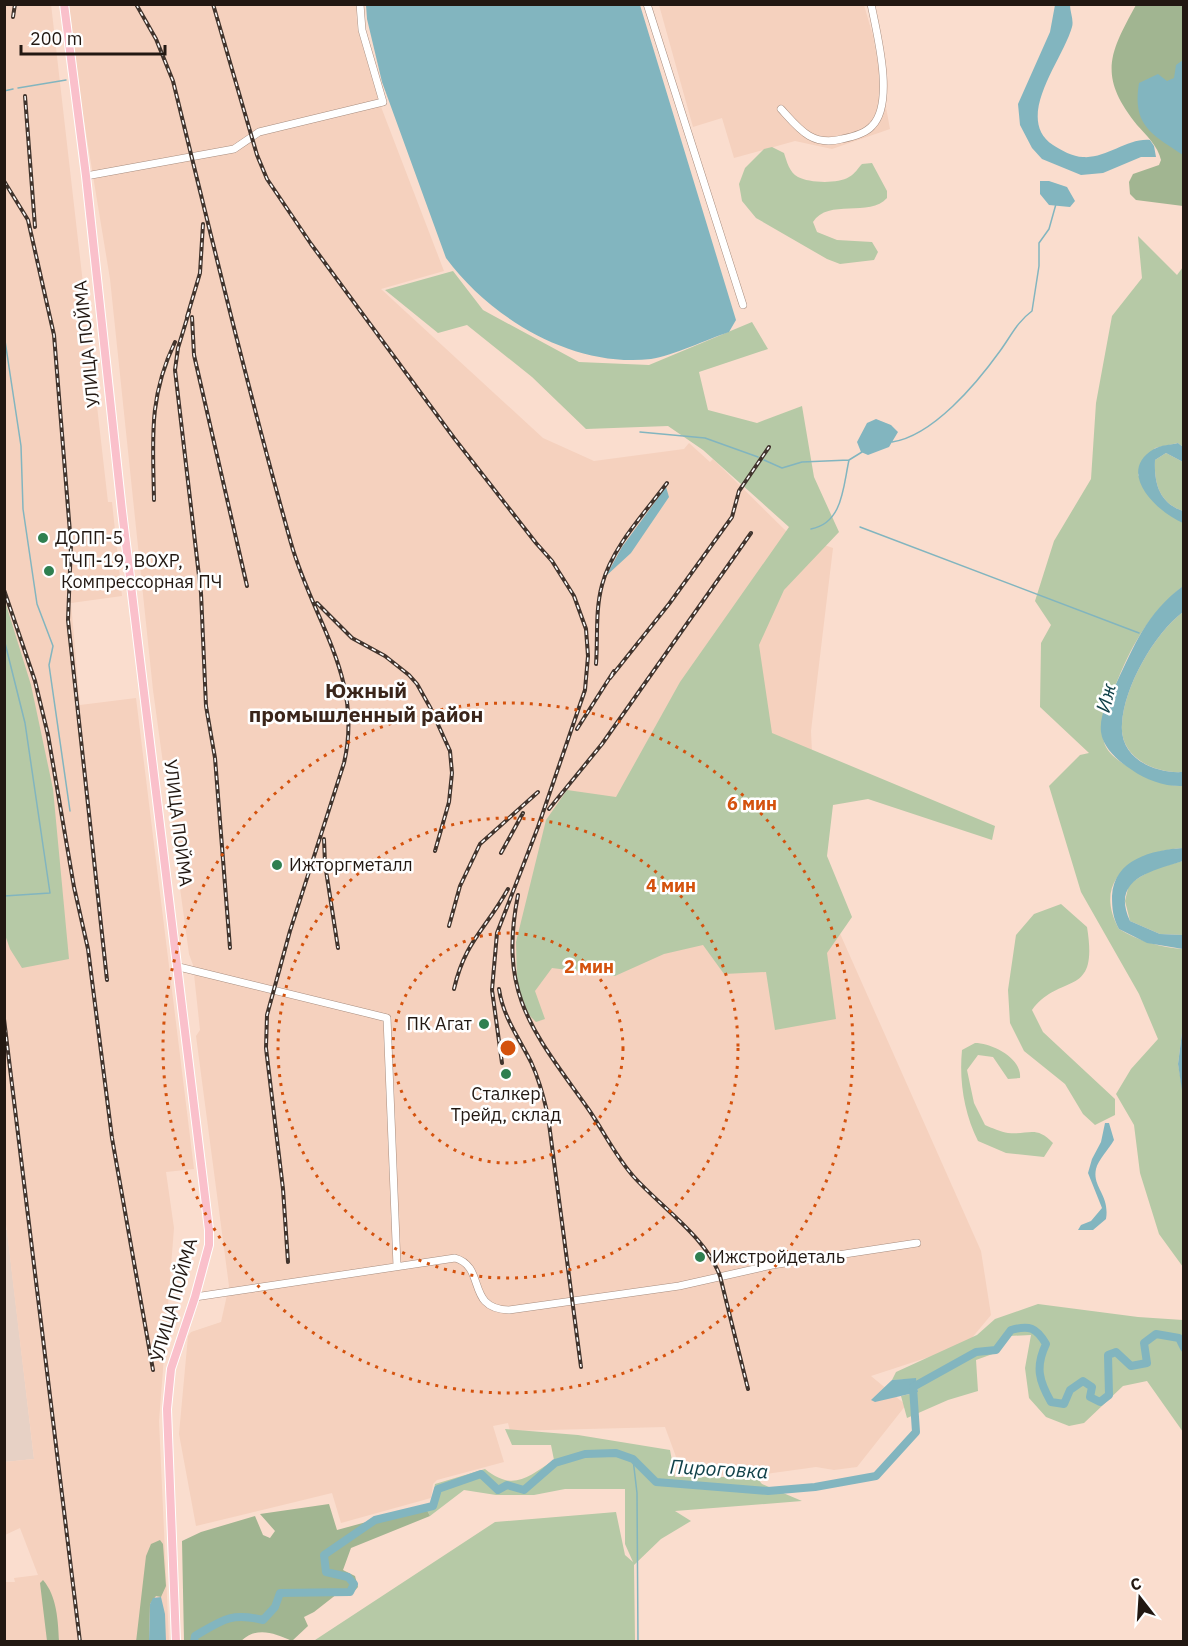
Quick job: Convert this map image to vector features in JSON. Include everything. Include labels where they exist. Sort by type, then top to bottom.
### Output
[{"type":"main road","name":"УЛИЦА ПОЙМА","points":[[64,4],[86,176],[122,512],[179,967],[209,1230],[209,1245],[195,1297],[171,1369],[167,1409],[176,1641]]},
{"type":"street","points":[[86,176],[234,150],[259,132],[383,102],[362,30],[360,4]]},
{"type":"street","points":[[647,4],[743,305]]},
{"type":"street","points":[[781,109],[805,135],[814,140],[838,140],[871,128],[880,116],[883,103],[881,56],[872,4]]},
{"type":"street","points":[[179,967],[387,1018],[397,1266]]},
{"type":"street","points":[[195,1297],[446,1258],[462,1260],[472,1269],[477,1289],[486,1304],[499,1310],[508,1310],[679,1286],[772,1265],[917,1243]]},
{"type":"shaded area","points":[[51,4],[108,502],[112,502],[122,596],[71,603],[80,705],[136,698],[194,1169],[166,1172],[174,1228],[159,1421],[169,1641],[5,1641],[5,1582],[15,1582],[14,1578],[38,1575],[20,1528],[5,1535],[4,1462],[34,1459],[4,1207],[4,5]]},
{"type":"shaded area","points":[[69,5],[356,5],[357,27],[378,99],[444,271],[381,289],[543,438],[594,461],[684,449],[689,443],[710,462],[713,459],[787,532],[833,548],[811,731],[818,884],[981,1251],[991,1315],[966,1345],[871,1376],[906,1405],[857,1467],[834,1470],[816,1467],[752,1476],[682,1473],[665,1427],[510,1431],[508,1423],[493,1426],[504,1462],[437,1480],[433,1484],[431,1498],[341,1523],[332,1493],[196,1526],[179,1434],[188,1336],[191,1332],[221,1322],[229,1286],[196,1036],[200,1030],[193,965],[189,954],[153,690],[110,279],[82,109]]},
{"type":"shaded area","points":[[659,5],[864,5],[873,36],[890,129],[832,149],[795,141],[734,158],[722,118],[693,127]]},
{"type":"shaded area","points":[[4,1230],[7,1230],[34,1459],[5,1462]]},
{"type":"green space","points":[[1136,5],[1183,5],[1183,206],[1136,200],[1130,194],[1129,182],[1133,174],[1159,165],[1161,160],[1154,145],[1125,108],[1112,78],[1114,52]]},
{"type":"green space","points":[[772,147],[784,153],[795,175],[809,181],[831,182],[844,179],[853,174],[862,164],[872,163],[887,191],[887,198],[880,204],[870,207],[828,211],[813,222],[817,232],[837,240],[872,242],[878,252],[874,260],[840,264],[827,259],[756,218],[742,201],[739,184],[745,168],[764,149]]},
{"type":"green space","points":[[1138,236],[1177,275],[1183,267],[1183,447],[1178,443],[1155,448],[1138,475],[1183,523],[1183,586],[1162,606],[1137,640],[1108,703],[1102,727],[1107,749],[1120,762],[1161,782],[1183,786],[1183,848],[1166,850],[1136,861],[1115,881],[1111,895],[1112,911],[1119,929],[1150,943],[1183,949],[1183,1025],[1178,1064],[1184,1098],[1183,1267],[1159,1234],[1140,1173],[1134,1125],[1116,1094],[1131,1069],[1158,1039],[1139,994],[1081,892],[1049,786],[1080,755],[1089,753],[1040,707],[1041,643],[1051,625],[1035,601],[1054,541],[1091,479],[1096,403],[1112,316],[1142,278]]},
{"type":"green space","points":[[453,271],[483,310],[579,362],[649,365],[752,322],[768,349],[699,372],[708,410],[757,423],[802,406],[814,477],[839,532],[784,590],[759,645],[772,733],[995,826],[992,840],[868,799],[833,805],[827,856],[852,917],[827,953],[836,1019],[775,1030],[766,972],[724,974],[703,945],[664,954],[615,976],[552,968],[535,991],[545,1019],[536,1022],[528,1014],[517,984],[516,942],[546,820],[567,790],[616,797],[680,682],[789,527],[703,450],[668,426],[586,429],[532,377],[467,325],[438,333],[385,290]]},
{"type":"green space","points":[[1166,453],[1183,462],[1183,511],[1168,503],[1157,484],[1155,460]]},
{"type":"green space","points":[[5,601],[31,685],[53,789],[69,959],[22,968],[10,949],[4,932]]},
{"type":"green space","points":[[1183,612],[1183,772],[1173,772],[1151,767],[1133,755],[1126,746],[1122,724],[1128,694],[1142,662],[1151,647]]},
{"type":"green space","points":[[1183,861],[1183,935],[1160,934],[1130,921],[1125,901],[1129,884],[1153,869]]},
{"type":"green space","points":[[1061,904],[1087,927],[1088,965],[1083,975],[1043,998],[1032,1010],[1043,1032],[1115,1099],[1115,1115],[1095,1125],[1083,1114],[1065,1084],[1024,1051],[1010,1023],[1008,990],[1016,935],[1034,914]]},
{"type":"green space","points":[[975,1043],[1005,1053],[1016,1064],[1020,1078],[1008,1079],[993,1057],[978,1055],[967,1070],[974,1103],[985,1125],[1008,1133],[1037,1132],[1042,1134],[1053,1143],[1044,1157],[1006,1153],[978,1141],[966,1108],[961,1073],[962,1050]]},
{"type":"green space","points":[[1038,1304],[1138,1317],[1183,1320],[1183,1432],[1147,1381],[1123,1386],[1084,1423],[1069,1426],[1046,1417],[1029,1398],[1025,1368],[1031,1335],[1009,1336],[998,1352],[976,1360],[978,1391],[948,1400],[907,1418],[901,1396],[918,1392],[916,1379],[892,1380],[896,1372],[977,1335],[995,1319]]},
{"type":"green space","points":[[505,1429],[578,1435],[670,1450],[675,1477],[756,1477],[762,1484],[802,1501],[675,1511],[691,1521],[661,1539],[634,1565],[635,1641],[312,1642],[495,1522],[616,1512],[625,1555],[633,1562],[625,1544],[625,1489],[565,1489],[534,1495],[496,1495],[464,1490],[430,1516],[425,1506],[432,1501],[435,1484],[485,1469],[504,1480],[520,1480],[554,1460],[551,1445],[512,1445]]},
{"type":"green space","points":[[329,1504],[337,1530],[425,1506],[430,1516],[351,1548],[343,1570],[355,1576],[358,1587],[350,1596],[337,1594],[304,1617],[308,1626],[292,1641],[266,1632],[259,1632],[241,1641],[184,1641],[182,1541],[201,1532],[255,1516],[263,1535],[270,1538],[275,1531],[260,1514]]},
{"type":"green space","points":[[160,1540],[163,1544],[166,1586],[161,1597],[156,1596],[150,1604],[149,1641],[136,1642],[146,1556],[151,1544]]},
{"type":"green space","points":[[43,1580],[54,1601],[59,1641],[47,1641],[40,1583]]},
{"type":"water","points":[[366,5],[640,5],[736,320],[729,332],[660,357],[622,360],[592,356],[536,335],[486,301],[446,258],[382,82],[367,19]]},
{"type":"water","points":[[1055,5],[1070,5],[1072,24],[1039,104],[1038,120],[1042,134],[1053,145],[1079,157],[1092,157],[1133,142],[1150,140],[1156,157],[1141,157],[1103,173],[1081,175],[1042,159],[1032,148],[1020,125],[1018,104],[1050,32]]},
{"type":"water","points":[[1183,60],[1183,155],[1146,127],[1138,109],[1138,97],[1139,83],[1158,74],[1167,81],[1174,78],[1176,65]]},
{"type":"water","points":[[1040,181],[1049,181],[1067,187],[1075,201],[1070,207],[1049,205],[1040,194]]},
{"type":"water","points":[[876,419],[891,425],[898,432],[889,447],[868,455],[861,452],[857,442],[867,423]]},
{"type":"water","points":[[1178,443],[1183,447],[1183,462],[1166,453],[1155,460],[1155,468],[1157,484],[1163,497],[1168,503],[1183,511],[1183,523],[1152,501],[1139,480],[1138,469],[1143,458],[1154,449]]},
{"type":"water","points":[[666,487],[669,497],[631,553],[606,576],[622,547]]},
{"type":"water","name":"Иж","points":[[1183,586],[1183,612],[1151,647],[1142,662],[1128,694],[1122,724],[1126,746],[1141,762],[1161,770],[1183,772],[1183,786],[1177,786],[1150,780],[1122,763],[1105,744],[1101,726],[1108,701],[1143,630],[1170,597]]},
{"type":"water","points":[[1183,848],[1183,861],[1148,873],[1130,886],[1125,906],[1130,921],[1160,934],[1183,935],[1183,949],[1147,943],[1119,929],[1113,913],[1112,896],[1114,883],[1120,873],[1127,865],[1147,854]]},
{"type":"water","points":[[1183,1025],[1183,1097],[1178,1064]]},
{"type":"water","points":[[1105,1123],[1109,1123],[1114,1140],[1099,1162],[1095,1175],[1106,1204],[1106,1219],[1093,1230],[1078,1230],[1081,1225],[1091,1221],[1102,1208],[1088,1173],[1101,1142]]},
{"type":"water","points":[[916,1378],[918,1392],[875,1402],[871,1400],[892,1380]]},
{"type":"water","points":[[161,1597],[165,1614],[166,1641],[149,1641],[150,1604],[153,1598]]},
{"type":"waterway","points":[[18,88],[66,80]]},
{"type":"waterway","points":[[4,91],[13,89]]},
{"type":"waterway","points":[[892,442],[923,430],[953,406],[979,378],[1018,325],[1032,311],[1039,266],[1039,243],[1049,229],[1056,204]]},
{"type":"waterway","points":[[4,334],[21,446],[23,509],[37,604],[53,646],[49,665],[70,811]]},
{"type":"waterway","points":[[640,432],[705,438],[758,457]]},
{"type":"waterway","points":[[811,529],[822,525],[836,512],[843,492],[849,460],[862,452]]},
{"type":"waterway","points":[[764,460],[782,468],[802,462],[849,460]]},
{"type":"waterway","points":[[860,527],[1139,633]]},
{"type":"waterway","points":[[4,639],[25,723],[50,893],[4,896]]},
{"type":"waterway","name":"Пироговка","points":[[194,1642],[195,1636],[227,1619],[243,1617],[263,1620],[275,1607],[280,1593],[350,1592],[354,1584],[348,1577],[326,1572],[324,1555],[375,1520],[433,1506],[438,1489],[481,1474],[498,1490],[507,1485],[524,1490],[555,1463],[585,1454],[616,1453],[633,1459],[656,1482],[768,1491],[815,1487],[876,1476],[916,1432],[913,1387],[976,1352],[996,1350],[1011,1330],[1032,1329],[1042,1338],[1046,1344],[1040,1360],[1041,1380],[1051,1402],[1064,1404],[1070,1390],[1083,1381],[1092,1387],[1090,1397],[1100,1402],[1109,1395],[1108,1355],[1116,1352],[1131,1366],[1147,1363],[1144,1343],[1156,1334],[1179,1338],[1184,1348]]},
{"type":"waterway","points":[[633,1459],[637,1493],[638,1642]]},
{"type":"railway","points":[[13,17],[15,4]]},
{"type":"railway","points":[[136,4],[156,39],[173,81],[275,486],[300,571],[342,677],[347,704],[348,732],[344,763],[290,931],[267,1015],[266,1048],[283,1189],[288,1262]]},
{"type":"railway","points":[[213,4],[257,155],[267,179],[311,244],[454,438],[552,561],[574,596],[586,629],[588,656],[585,690],[538,827],[497,933],[492,990],[502,1063]]},
{"type":"railway","points":[[25,96],[35,227]]},
{"type":"railway","points":[[4,181],[28,220],[54,335],[71,545],[68,620],[107,980]]},
{"type":"railway","points":[[187,317],[200,273],[203,224]]},
{"type":"railway","points":[[189,312],[178,348],[175,370],[201,593],[206,706],[215,758],[230,948]]},
{"type":"railway","points":[[192,317],[194,355],[247,586]]},
{"type":"railway","points":[[154,500],[153,438],[156,401],[166,362],[175,342]]},
{"type":"railway","points":[[610,678],[669,604],[732,517],[739,491],[769,447]]},
{"type":"railway","points":[[596,664],[598,605],[607,571],[621,544],[667,483]]},
{"type":"railway","points":[[549,809],[602,744],[751,533]]},
{"type":"railway","points":[[4,590],[35,681],[48,735],[74,887],[88,949],[112,1138],[153,1370]]},
{"type":"railway","points":[[317,603],[352,638],[385,656],[409,675],[417,684],[431,709],[450,751],[452,773],[449,802],[435,851]]},
{"type":"railway","points":[[577,729],[614,671]]},
{"type":"railway","points":[[449,926],[460,886],[480,844],[538,792]]},
{"type":"railway","points":[[501,853],[523,813]]},
{"type":"railway","points":[[324,839],[325,864],[338,948]]},
{"type":"railway","points":[[454,989],[470,947],[508,889]]},
{"type":"railway","points":[[518,895],[513,930],[513,960],[517,987],[525,1011],[552,1058],[628,1169],[705,1248],[720,1276],[748,1389]]},
{"type":"railway","points":[[499,989],[508,1018],[531,1062],[548,1116],[581,1367]]},
{"type":"railway","points":[[4,1019],[80,1642]]},
{"type":"place","name":"ДОПП-5","points":[[43,538]]},
{"type":"place","name":"ТЧП-19, ВОХР, Компрессорная ПЧ","points":[[49,571]]},
{"type":"place","name":"Ижторгметалл","points":[[277,865]]},
{"type":"place","name":"ПК Агат","points":[[484,1024]]},
{"type":"place","name":"Сталкер Трейд, склад","points":[[506,1074]]},
{"type":"place","name":"Ижстройдеталь","points":[[700,1257]]},
{"type":"district","name":"Южный промышленный район","points":[[366,703]]}]
